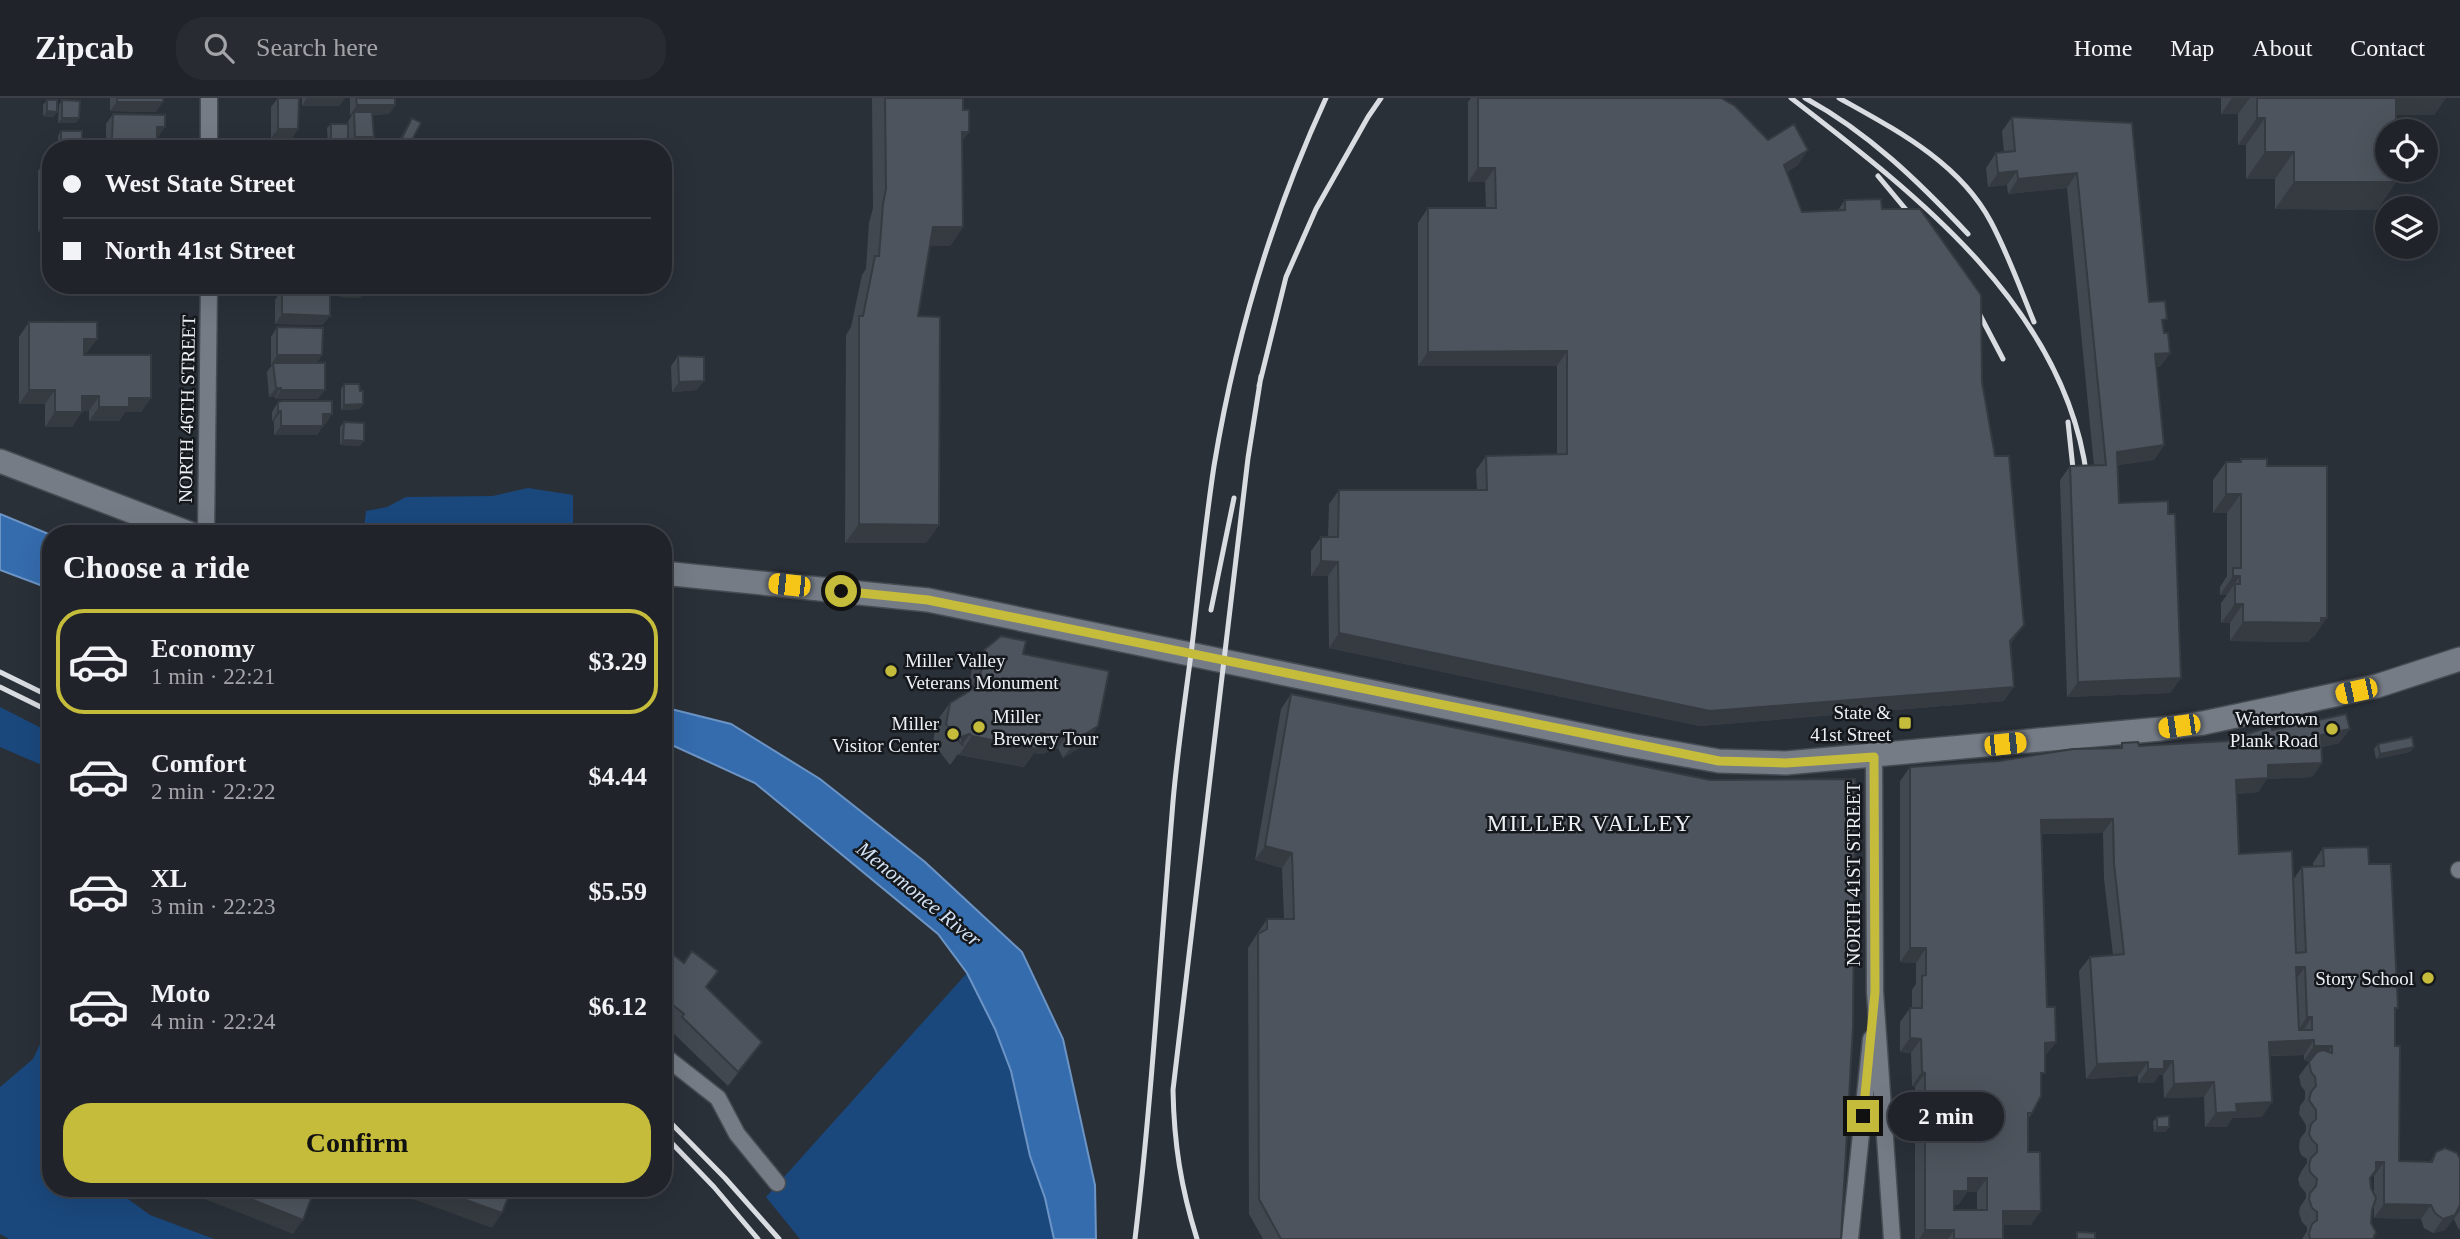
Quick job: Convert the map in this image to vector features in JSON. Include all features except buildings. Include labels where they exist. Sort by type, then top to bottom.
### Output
[{"type":"main road","points":[[0,461],[167,525]]},
{"type":"main road","points":[[672,574],[928,600],[1719,761],[1786,763],[1874,757],[2203,723],[2377,686],[2460,659]]},
{"type":"street","points":[[209,98],[209,140]]},
{"type":"street","name":"NORTH 46TH STREET","points":[[206,525],[209,294]]},
{"type":"street","name":"NORTH 41ST STREET","points":[[1874,757],[1875,992],[1892,1239]]},
{"type":"street","name":"NORTH 41ST STREET","points":[[1850,1239],[1875,992]]},
{"type":"street","points":[[672,1062],[718,1098],[737,1134],[778,1184]]},
{"type":"shaded area","points":[[528,488],[573,495],[573,525],[364,525],[366,511],[387,507],[406,497],[493,496]]},
{"type":"shaded area","points":[[0,707],[42,728],[42,765],[0,747]]},
{"type":"shaded area","points":[[967,973],[995,1029],[1011,1071],[1030,1156],[1045,1198],[1054,1239],[800,1239],[766,1197]]},
{"type":"shaded area","points":[[42,1040],[42,1197],[125,1197],[150,1215],[214,1239],[9,1239],[0,1234],[0,1087],[33,1059]]},
{"type":"water","points":[[0,514],[42,531],[42,586],[0,570]]},
{"type":"water","name":"Menomonee River","points":[[672,709],[731,724],[820,779],[925,862],[1022,952],[1063,1039],[1095,1185],[1096,1239],[1054,1239],[1045,1198],[1030,1156],[1011,1071],[995,1029],[967,973],[938,934],[755,783],[672,745]]},
{"type":"railway","points":[[1135,1239],[1176,772],[1214,466],[1233,371],[1258,278],[1272,232],[1326,98]]},
{"type":"railway","points":[[1259,386],[1286,277],[1316,209],[1381,98]]},
{"type":"railway","points":[[1791,98],[1934,216],[1978,261],[2017,309],[2050,361],[2073,417],[2087,478]]},
{"type":"railway","points":[[1805,98],[1850,126],[1892,159],[1968,234]]},
{"type":"railway","points":[[1839,98],[1904,135],[1962,182],[1991,222],[2034,322]]},
{"type":"railway","points":[[1878,176],[1918,224]]},
{"type":"railway","points":[[1971,298],[2003,359]]},
{"type":"railway","points":[[1197,1239],[1179,1166],[1173,1090],[1248,458],[1261,376]]},
{"type":"railway","points":[[2068,422],[2074,478]]},
{"type":"railway","points":[[1211,610],[1234,498]]},
{"type":"railway","points":[[0,672],[42,693]]},
{"type":"railway","points":[[0,687],[42,708]]},
{"type":"railway","points":[[672,1124],[779,1239]]},
{"type":"railway","points":[[672,1143],[758,1239]]},
{"type":"place","name":"Miller Valley Veterans Monument","points":[[891,671]]},
{"type":"place","name":"State & 41st Street","points":[[1905,723]]},
{"type":"place","name":"Miller Brewery Tour","points":[[979,727]]},
{"type":"place","name":"Watertown Plank Road","points":[[2332,729]]},
{"type":"place","name":"Miller Visitor Center","points":[[953,734]]},
{"type":"place","name":"Story School","points":[[2428,978]]},
{"type":"district","name":"MILLER VALLEY","points":[[1590,823]]},
{"type":"route","points":[[841,591],[928,600],[1719,761],[1786,763],[1874,757],[1875,992],[1863,1116]]}]
